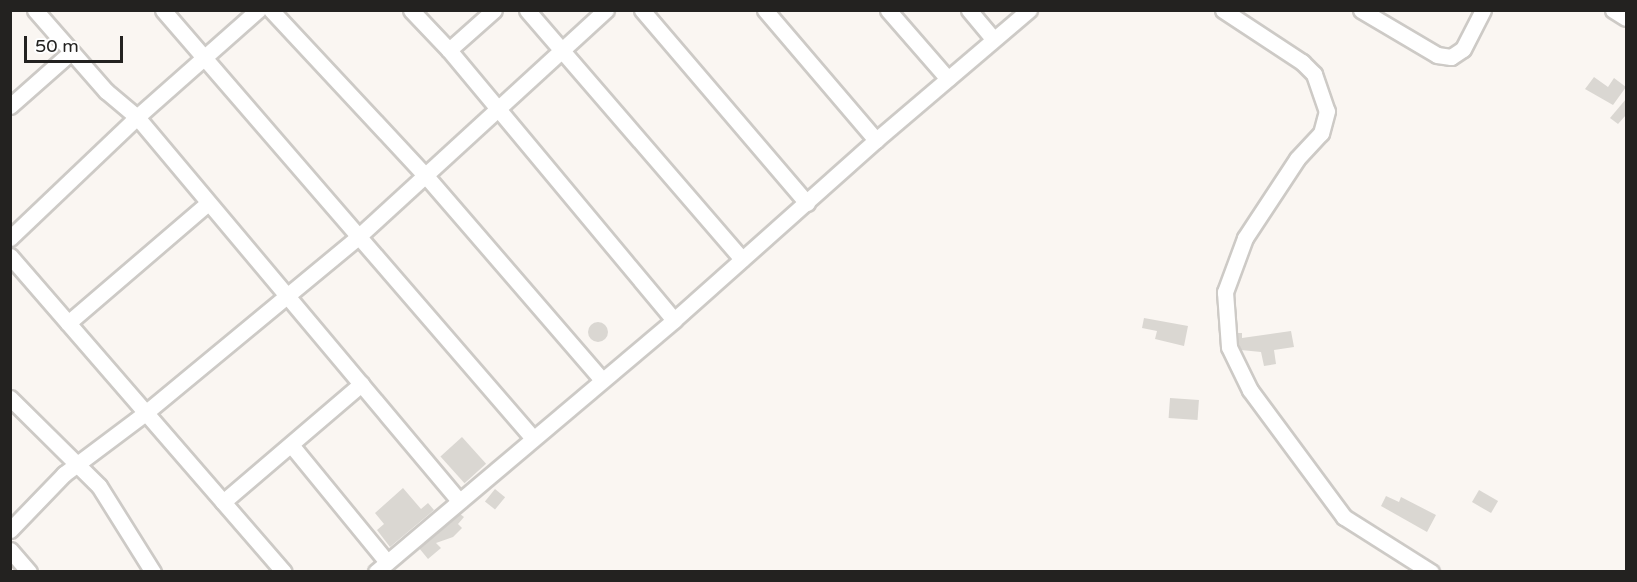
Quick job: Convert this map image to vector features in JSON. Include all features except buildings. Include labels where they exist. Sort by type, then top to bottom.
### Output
[{"type":"street","points":[[35,10],[71,52],[137,117],[207,204],[458,500]]},
{"type":"street","points":[[162,10],[532,437]]},
{"type":"street","points":[[10,238],[203,56],[258,10]]},
{"type":"street","points":[[271,10],[426,176],[602,380]]},
{"type":"street","points":[[411,10],[449,50],[674,320]]},
{"type":"street","points":[[449,50],[494,10]]},
{"type":"street","points":[[527,10],[742,259]]},
{"type":"street","points":[[10,530],[77,464],[144,414],[358,236],[606,10]]},
{"type":"street","points":[[642,10],[807,203]]},
{"type":"street","points":[[765,10],[876,140]]},
{"type":"street","points":[[888,10],[948,80]]},
{"type":"street","points":[[969,10],[993,39]]},
{"type":"street","points":[[292,446],[382,567],[532,437],[674,320],[876,140],[1029,10]]},
{"type":"street","points":[[1228,14],[1249,10]]},
{"type":"street","points":[[1361,10],[1437,55],[1450,57],[1463,49],[1483,10]]},
{"type":"street","points":[[1613,10],[1626,18]]},
{"type":"street","points":[[1228,14],[1302,62],[1314,74],[1327,111],[1321,133],[1297,159],[1245,238],[1225,292],[1229,347],[1237,371],[1344,517],[1431,572]]},
{"type":"street","points":[[10,106],[71,52]]},
{"type":"street","points":[[68,323],[207,204]]},
{"type":"street","points":[[10,256],[144,414],[284,572]]},
{"type":"street","points":[[223,502],[292,446],[361,384]]},
{"type":"street","points":[[10,398],[77,464],[111,503],[153,572]]},
{"type":"street","points":[[10,550],[29,572]]}]
